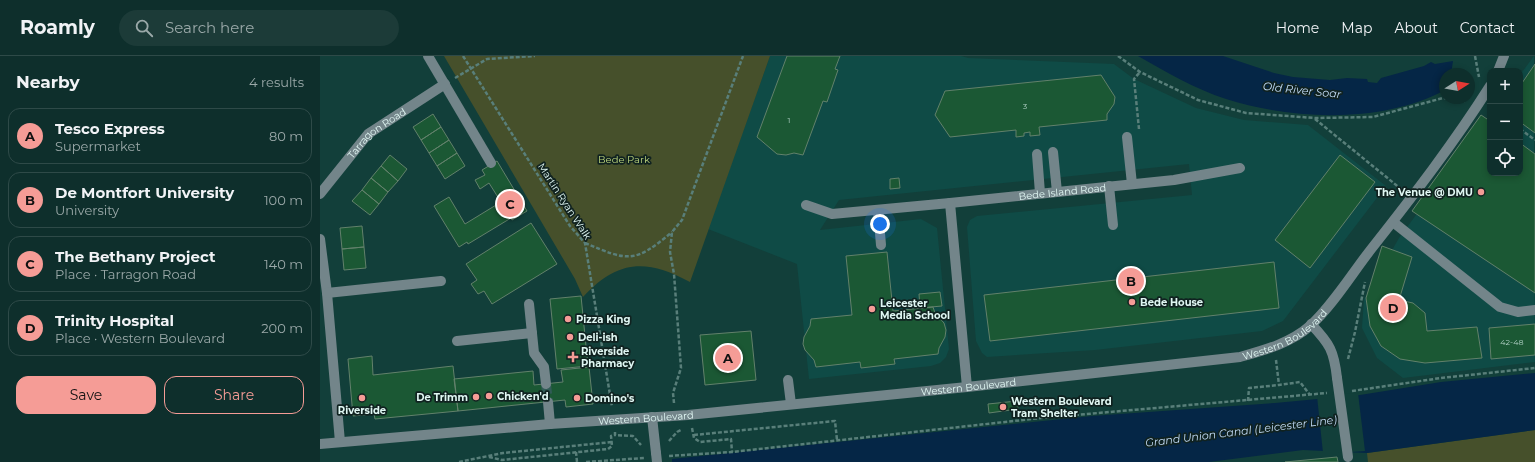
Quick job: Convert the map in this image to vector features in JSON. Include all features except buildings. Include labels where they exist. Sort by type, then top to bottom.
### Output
[{"type":"street","points":[[428,56],[491,163]]},
{"type":"street","points":[[1499,68],[1504,56]]},
{"type":"street","name":"Tarragon Road","points":[[320,194],[368,134],[445,84]]},
{"type":"street","name":"Western Boulevard","points":[[320,444],[550,424],[652,417],[968,387],[1240,357],[1274,347],[1293,338],[1312,324],[1412,198],[1487,91]]},
{"type":"street","points":[[1127,137],[1132,184]]},
{"type":"street","points":[[1053,152],[1057,192]]},
{"type":"street","points":[[1037,154],[1040,193]]},
{"type":"street","name":"Bede Island Road","points":[[806,205],[832,214],[1174,180],[1240,168]]},
{"type":"street","points":[[1109,186],[1114,225]]},
{"type":"street","points":[[950,203],[968,387]]},
{"type":"street","points":[[878,210],[881,245]]},
{"type":"street","points":[[1393,222],[1500,307],[1518,312],[1535,310]]},
{"type":"street","points":[[320,239],[327,293],[325,319],[340,442]]},
{"type":"street","points":[[327,293],[441,281]]},
{"type":"street","points":[[529,304],[534,353],[544,367],[546,384]]},
{"type":"street","points":[[1312,324],[1323,336],[1334,355],[1348,459]]},
{"type":"street","points":[[457,341],[532,334]]},
{"type":"street","points":[[788,380],[791,404]]},
{"type":"street","points":[[548,402],[550,424]]},
{"type":"street","points":[[652,417],[656,454]]},
{"type":"path","name":"Martin Ryan Walk","points":[[463,56],[570,226],[584,243],[615,435]]},
{"type":"path","points":[[471,68],[488,59],[498,57],[535,56]]},
{"type":"path","points":[[584,243],[623,258],[642,254],[672,232],[682,220],[742,56]]},
{"type":"path","points":[[1118,56],[1140,72],[1198,100],[1246,113],[1315,118],[1373,117],[1443,98],[1479,104]]},
{"type":"path","points":[[1139,131],[1134,79],[1140,72]]},
{"type":"path","points":[[1315,118],[1412,198]]},
{"type":"path","points":[[1523,131],[1535,140]]},
{"type":"path","points":[[672,232],[670,252],[674,274],[681,368],[673,393]]},
{"type":"path","points":[[1337,378],[1350,355],[1366,279]]},
{"type":"path","points":[[1277,366],[1279,385]]},
{"type":"path","points":[[1346,392],[1441,378],[1535,368]]},
{"type":"path","points":[[1248,400],[1249,388],[1300,382],[1310,395]]},
{"type":"path","points":[[586,462],[656,454],[732,452],[1042,418],[1331,393]]},
{"type":"path","points":[[732,452],[731,439],[700,442],[694,438],[694,435],[835,421],[837,440]]},
{"type":"path","points":[[488,457],[502,460],[608,449],[612,446],[611,436],[615,435],[633,436],[641,446],[656,454]]},
{"type":"path","points":[[459,462],[503,453],[612,442]]},
{"type":"path","points":[[576,452],[577,462]]},
{"type":"shaded area","points":[[770,56],[961,56],[968,58],[1114,64],[1134,79],[1196,108],[1244,120],[1308,125],[1386,186],[1283,321],[1262,331],[1095,350],[987,357],[982,353],[976,341],[967,227],[970,220],[977,216],[1192,195],[1189,164],[839,200],[820,230],[921,219],[937,228],[949,349],[946,357],[940,363],[931,366],[809,379],[797,264],[708,229]]},
{"type":"shaded area","points":[[1534,56],[1535,362],[1403,378],[1377,358],[1362,328],[1364,299],[1399,238],[1487,119],[1487,176],[1523,176],[1523,71]]},
{"type":"green space","name":"Bede Park","points":[[444,56],[770,56],[690,282],[660,269],[646,266],[633,267],[620,270],[608,276],[583,297],[575,279]]},
{"type":"green space","points":[[1535,430],[1535,462],[1368,462],[1367,453]]},
{"type":"water","name":"Old River Soar","points":[[1138,56],[1223,56],[1274,73],[1293,77],[1330,80],[1347,78],[1367,79],[1368,82],[1377,83],[1381,78],[1424,66],[1431,62],[1435,64],[1453,61],[1452,68],[1439,68],[1439,93],[1420,101],[1393,109],[1337,115],[1279,111],[1252,106],[1214,95],[1170,74]]},
{"type":"water","name":"Grand Union Canal (Leicester Line)","points":[[1535,373],[1535,430],[1367,453],[1303,450],[1209,462],[672,462],[672,459],[1092,416],[1275,403],[1360,395],[1441,382]]},
{"type":"pier","points":[[1358,393],[1365,451],[1323,453],[1317,396]]},
{"type":"tunnel","points":[[546,384],[548,402]]},
{"type":"place","name":"The Venue @ DMU","points":[[1481,192]]},
{"type":"place","name":"The Bethany Project","points":[[510,204]]},
{"type":"place","name":"De Montfort University","points":[[1131,281]]},
{"type":"place","name":"Bede House","points":[[1132,302]]},
{"type":"place","name":"Trinity Hospital","points":[[1393,308]]},
{"type":"place","name":"Leicester Media School","points":[[872,309]]},
{"type":"place","name":"Pizza King","points":[[568,319]]},
{"type":"place","name":"Deli-ish","points":[[570,337]]},
{"type":"place","name":"Riverside Pharmacy","points":[[573,357]]},
{"type":"place","name":"Tesco Express","points":[[728,358]]},
{"type":"place","name":"Chicken'd","points":[[489,396]]},
{"type":"place","name":"De Trimm","points":[[476,397]]},
{"type":"place","name":"Riverside","points":[[362,398]]},
{"type":"place","name":"Domino's","points":[[577,398]]},
{"type":"place","name":"Western Boulevard Tram Shelter","points":[[1003,407]]}]
